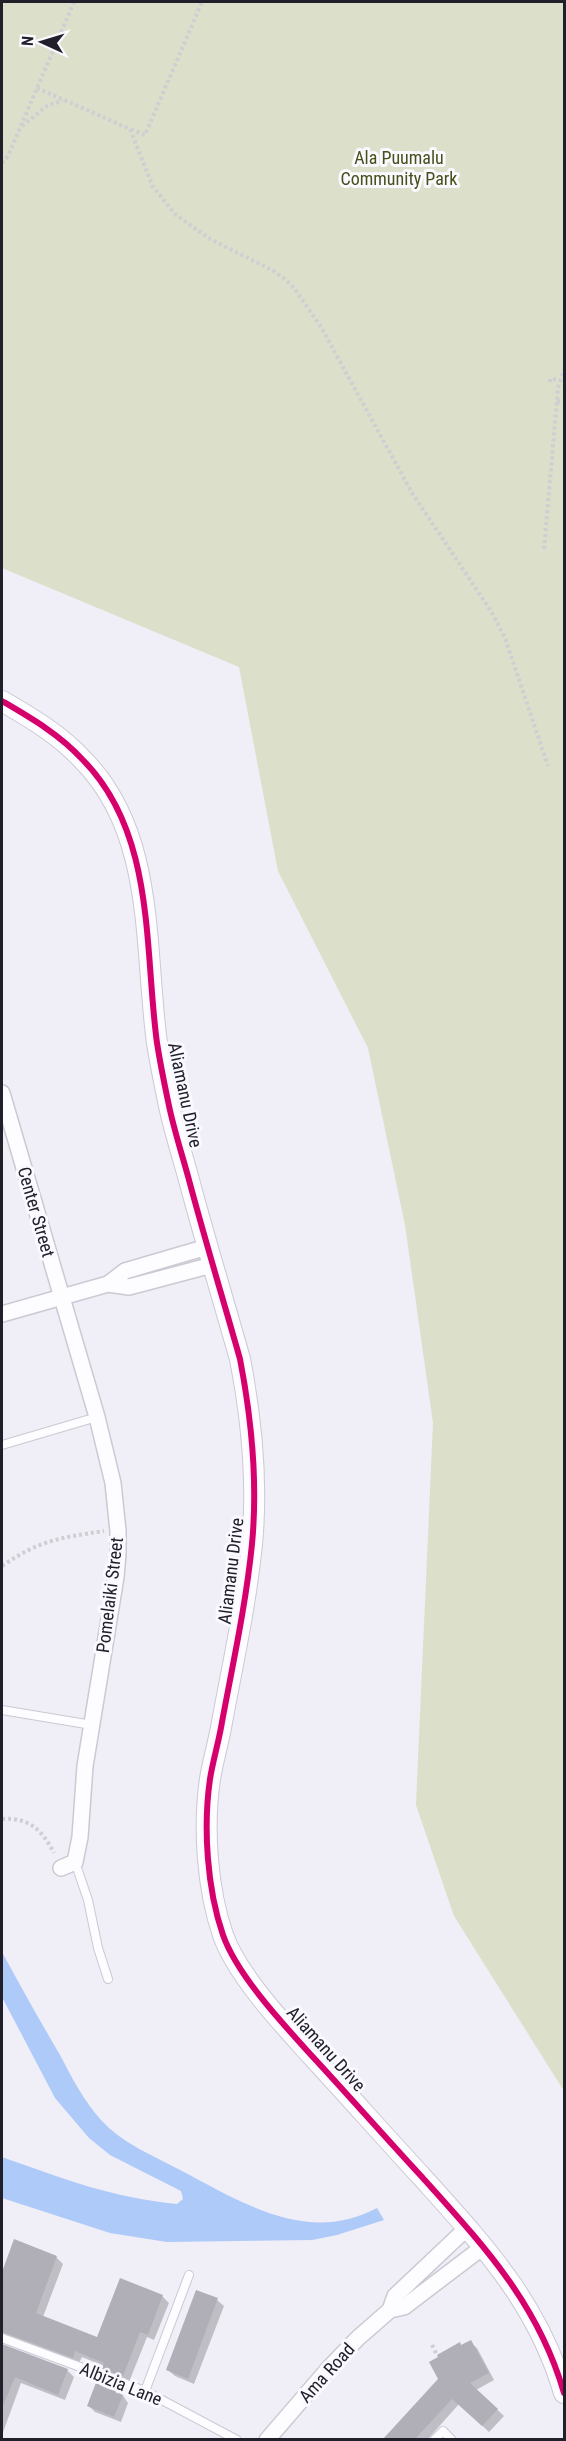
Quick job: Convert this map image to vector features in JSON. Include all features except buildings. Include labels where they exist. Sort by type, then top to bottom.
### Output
[{"type":"street","name":"Aliamanu Drive","points":[[2,701],[39,722],[83,759],[96,774],[112,801],[129,840],[138,869],[147,923],[157,1043],[167,1094],[240,1359],[250,1419],[255,1477],[252,1544],[222,1724],[210,1779],[207,1861],[216,1911],[224,1938],[271,2010],[467,2228],[515,2288],[533,2318],[551,2356],[564,2393]]},
{"type":"street","name":"Center Street","points":[[2,1093],[61,1297]]},
{"type":"street","points":[[2,1314],[108,1284],[125,1271],[210,1256]]},
{"type":"street","name":"Pomelaiki Street","points":[[61,1297],[97,1418],[113,1483],[118,1553],[85,1766],[80,1837],[68,1865]]},
{"type":"street","name":"Ama Road","points":[[267,2439],[329,2368],[390,2310],[395,2296],[467,2228]]},
{"type":"street","name":"Ama Road","points":[[390,2310],[404,2307],[483,2247]]},
{"type":"lane","points":[[2,1445],[97,1418]]},
{"type":"lane","points":[[2,1710],[92,1725]]},
{"type":"lane","name":"Pomelaiki Street","points":[[68,1865],[88,1900],[98,1948],[108,1978]]},
{"type":"lane","points":[[144,2391],[189,2275]]},
{"type":"lane","name":"Albizia Lane","points":[[2,2337],[144,2391],[237,2439]]},
{"type":"lane","points":[[434,2439],[443,2431],[452,2439]]},
{"type":"path","points":[[2,163],[8,156],[74,2]]},
{"type":"path","points":[[37,87],[145,135],[202,2]]},
{"type":"path","points":[[19,130],[28,119],[48,105],[57,101],[66,101]]},
{"type":"path","points":[[130,129],[153,187],[170,210],[210,239],[272,270],[285,279],[321,327],[412,493],[491,611],[505,638],[548,766]]},
{"type":"path","points":[[544,549],[557,401],[564,370]]},
{"type":"path","points":[[550,382],[550,379],[560,380]]},
{"type":"path","points":[[557,401],[564,402]]},
{"type":"path","points":[[2,1566],[35,1546],[72,1536],[104,1531]]},
{"type":"path","points":[[2,1819],[17,1818],[27,1822],[46,1838],[68,1865]]},
{"type":"path","points":[[432,2345],[437,2355]]},
{"type":"green space","name":"Ala Puumalu Community Park","points":[[2,2],[564,2],[564,2091],[454,1916],[416,1805],[433,1423],[405,1225],[368,1048],[278,871],[239,667],[2,568]]},
{"type":"water","points":[[2,1952],[84,2097],[101,2120],[119,2136],[139,2149],[228,2195],[252,2207],[276,2215],[301,2221],[326,2222],[351,2218],[377,2208],[384,2220],[337,2235],[312,2240],[167,2242],[110,2233],[2,2198],[2,2157],[66,2180],[109,2192],[177,2204],[183,2199],[181,2191],[110,2155],[89,2138],[55,2098],[2,1997]]},
{"type":"cycle path","points":[[2,701],[44,727],[73,750],[106,789],[123,821],[135,856],[142,893],[157,1043],[170,1111],[240,1359],[251,1428],[254,1521],[239,1633],[210,1779],[207,1817],[210,1878],[223,1935],[239,1966],[275,2014],[487,2251],[524,2303],[553,2361],[564,2393]]}]
